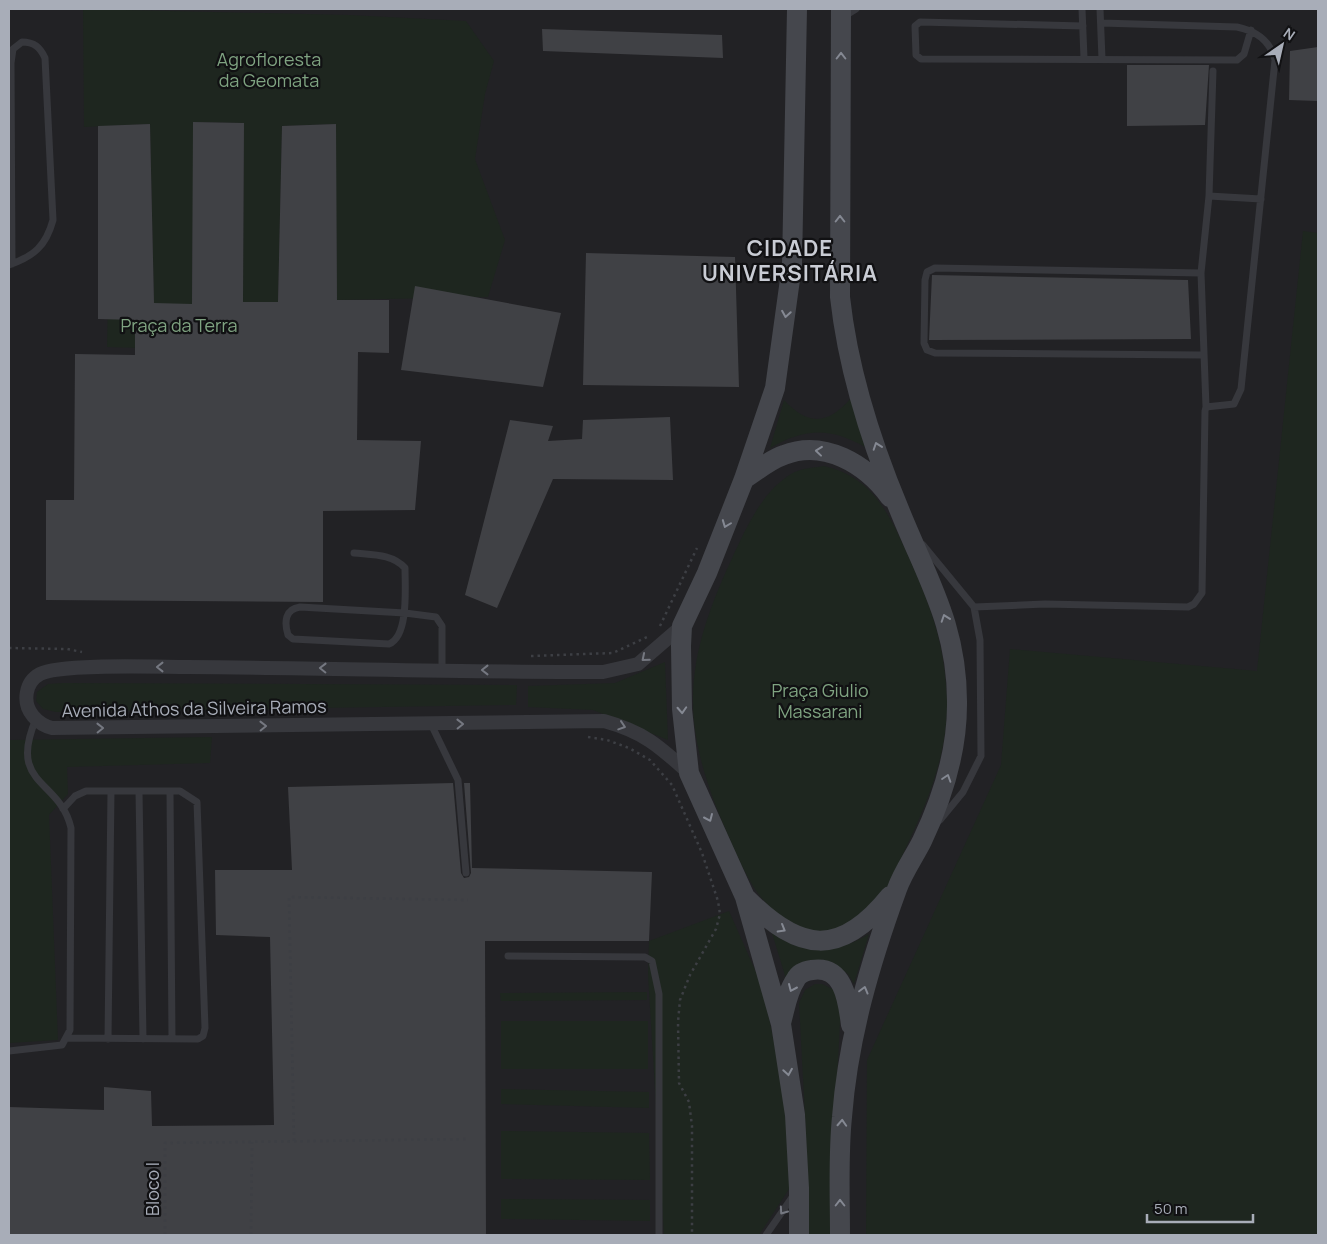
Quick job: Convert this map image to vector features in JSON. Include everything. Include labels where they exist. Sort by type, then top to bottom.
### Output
[{"type":"street","points":[[782,9],[788,20],[790,35],[790,101],[792,128],[796,143]]},
{"type":"street","points":[[797,9],[796,143],[792,265],[775,388],[744,479],[708,573],[682,626],[682,709],[689,774],[745,898],[781,1024],[794,1115],[799,1188],[799,1235]]},
{"type":"street","points":[[840,1235],[842,1118],[852,1037],[864,988],[898,886],[922,841],[949,772],[956,741],[958,703],[950,631],[936,592],[902,516],[857,391],[844,335],[841,307],[846,12]]},
{"type":"street","points":[[744,479],[784,454],[801,450],[826,452],[847,458],[868,472],[880,484],[902,516]]},
{"type":"street","name":"Avenida Athos da Silveira Ramos","points":[[682,626],[638,664],[603,672],[152,666],[66,669],[39,675],[29,687],[27,706],[36,719],[52,728],[604,721],[627,727],[655,742],[689,774]]},
{"type":"street","points":[[745,898],[767,919],[785,931],[808,940],[829,940],[850,934],[872,918],[898,886]]},
{"type":"street","points":[[781,1024],[787,999],[796,977],[805,971],[828,972],[838,978],[844,987],[852,1037]]},
{"type":"lane","points":[[1082,9],[1084,58]]},
{"type":"lane","points":[[1100,9],[1102,59]]},
{"type":"lane","points":[[1083,26],[920,22],[916,26],[916,55],[921,59],[1084,58],[1237,60],[1244,54],[1251,30]]},
{"type":"lane","points":[[1101,23],[1237,27],[1251,30],[1270,46],[1275,60],[1241,389],[1234,404],[1206,408]]},
{"type":"lane","points":[[22,42],[30,42],[37,46],[45,58],[53,220],[48,236],[38,250],[10,264],[11,63],[13,49],[22,42]]},
{"type":"lane","points":[[974,607],[1045,604],[1188,607],[1194,604],[1202,593],[1203,427],[1206,408],[1202,355],[1201,273],[1208,196],[1213,71]]},
{"type":"lane","points":[[1208,196],[1261,199]]},
{"type":"lane","points":[[1201,273],[935,268],[927,272],[925,280],[924,343],[928,350],[935,353],[1202,355]]},
{"type":"lane","points":[[902,516],[974,607],[980,640],[981,756],[963,792],[922,841]]},
{"type":"lane","points":[[354,553],[389,557],[399,561],[406,568],[404,613],[399,636],[389,644],[293,639],[288,635],[286,630],[288,612],[293,608],[404,613],[436,617],[441,621],[442,669]]},
{"type":"lane","points":[[9,1051],[62,1045],[70,1030],[71,828],[63,809],[39,782],[29,767],[28,740],[36,719]]},
{"type":"lane","points":[[431,724],[458,780],[466,873]]},
{"type":"lane","points":[[63,809],[75,796],[86,791],[180,791],[197,802],[205,1028],[203,1036],[198,1039],[67,1038]]},
{"type":"lane","points":[[108,1038],[111,791]]},
{"type":"lane","points":[[139,791],[143,1038]]},
{"type":"lane","points":[[170,791],[172,1039]]},
{"type":"lane","points":[[508,956],[645,958],[652,961],[659,994],[659,1235]]},
{"type":"lane","points":[[766,1235],[799,1188]]},
{"type":"path","points":[[658,631],[700,543]]},
{"type":"path","points":[[524,670],[525,657],[613,652],[649,635]]},
{"type":"path","points":[[585,736],[607,740],[629,748],[650,760],[672,785],[702,853],[718,901],[720,914],[716,929],[690,975],[680,1000],[678,1022],[679,1083],[689,1102],[692,1126],[692,1235]]},
{"type":"path","points":[[294,1141],[290,897],[468,900]]},
{"type":"path","points":[[251,1235],[252,1142],[469,1139]]},
{"type":"path","name":"Bloco I","points":[[165,1235],[165,1143],[252,1142]]},
{"type":"shaded area","points":[[9,9],[1318,9],[1318,1235],[9,1235]]},
{"type":"green space","points":[[83,9],[349,15],[466,21],[494,61],[485,94],[475,159],[505,240],[488,297],[337,300],[335,124],[282,126],[278,302],[243,302],[244,123],[194,122],[192,302],[305,305],[304,353],[107,347],[108,299],[154,301],[150,124],[84,127]]},
{"type":"green space","points":[[1303,231],[1318,233],[1318,1235],[866,1235],[867,1060],[1001,765],[1010,649],[1257,671]]},
{"type":"green space","points":[[851,398],[865,447],[840,436],[818,432],[783,441],[770,448],[784,400],[801,414],[818,419],[834,413]]},
{"type":"green space","name":"Praça Giulio Massarani","points":[[824,466],[855,478],[876,498],[893,524],[923,589],[935,624],[946,679],[947,700],[944,740],[928,797],[885,890],[875,903],[842,931],[802,932],[764,901],[742,865],[716,806],[705,773],[696,739],[693,699],[697,657],[702,636],[724,576],[756,510],[772,490],[791,474],[807,468]]},
{"type":"green space","points":[[665,662],[668,740],[593,710],[528,707],[528,686],[615,683]]},
{"type":"green space","points":[[48,684],[517,685],[516,705],[56,712],[43,709],[36,701],[37,692]]},
{"type":"green space","points":[[212,737],[210,763],[67,767],[68,794],[49,815],[58,1040],[9,1043],[9,740]]},
{"type":"green space","points":[[729,911],[763,988],[785,1097],[791,1186],[759,1235],[664,1235],[648,975],[649,941]]},
{"type":"green space","points":[[772,933],[795,945],[820,949],[845,945],[869,934],[854,984],[848,974],[831,962],[787,982]]},
{"type":"green space","points":[[815,984],[822,984],[835,990],[841,1004],[834,1136],[832,1235],[807,1235],[806,1135],[799,1003],[805,990]]},
{"type":"green space","points":[[647,992],[647,1000],[501,1001],[500,993]]},
{"type":"green space","points":[[501,1021],[648,1021],[648,1069],[501,1069]]},
{"type":"green space","points":[[501,1089],[649,1092],[649,1108],[501,1104]]},
{"type":"green space","points":[[501,1131],[649,1133],[650,1180],[501,1179]]},
{"type":"green space","points":[[501,1199],[650,1200],[650,1221],[501,1219]]},
{"type":"building","points":[[542,29],[722,35],[723,58],[543,51]]},
{"type":"building","points":[[1318,47],[1318,101],[1289,100],[1290,51]]},
{"type":"building","points":[[1127,65],[1209,65],[1205,125],[1127,126]]},
{"type":"building","points":[[193,122],[244,123],[243,302],[278,302],[282,126],[336,124],[337,300],[389,300],[389,353],[358,352],[357,440],[421,441],[415,510],[323,511],[323,602],[46,600],[46,500],[74,500],[75,354],[135,355],[135,320],[98,319],[98,126],[150,124],[154,303],[192,304]]},
{"type":"building","points":[[586,253],[735,257],[739,387],[583,385]]},
{"type":"building","points":[[932,275],[1188,280],[1191,339],[929,340]]},
{"type":"building","points":[[415,286],[561,313],[543,387],[401,370]]},
{"type":"building","points":[[670,417],[673,480],[553,479],[497,608],[465,595],[510,420],[553,426],[548,441],[582,439],[583,420]]},
{"type":"building","points":[[453,783],[461,873],[464,878],[469,877],[471,873],[464,783],[470,783],[472,868],[652,872],[649,941],[485,941],[486,1235],[9,1235],[9,1107],[104,1110],[104,1087],[151,1091],[152,1126],[274,1125],[270,937],[216,935],[215,870],[292,870],[288,787]]},
{"type":"district","name":"CIDADE UNIVERSITÁRIA","points":[[790,260]]},
{"type":"park label","name":"Agrofloresta da Geomata","points":[[269,69]]},
{"type":"park label","name":"Praça da Terra","points":[[179,325]]}]
